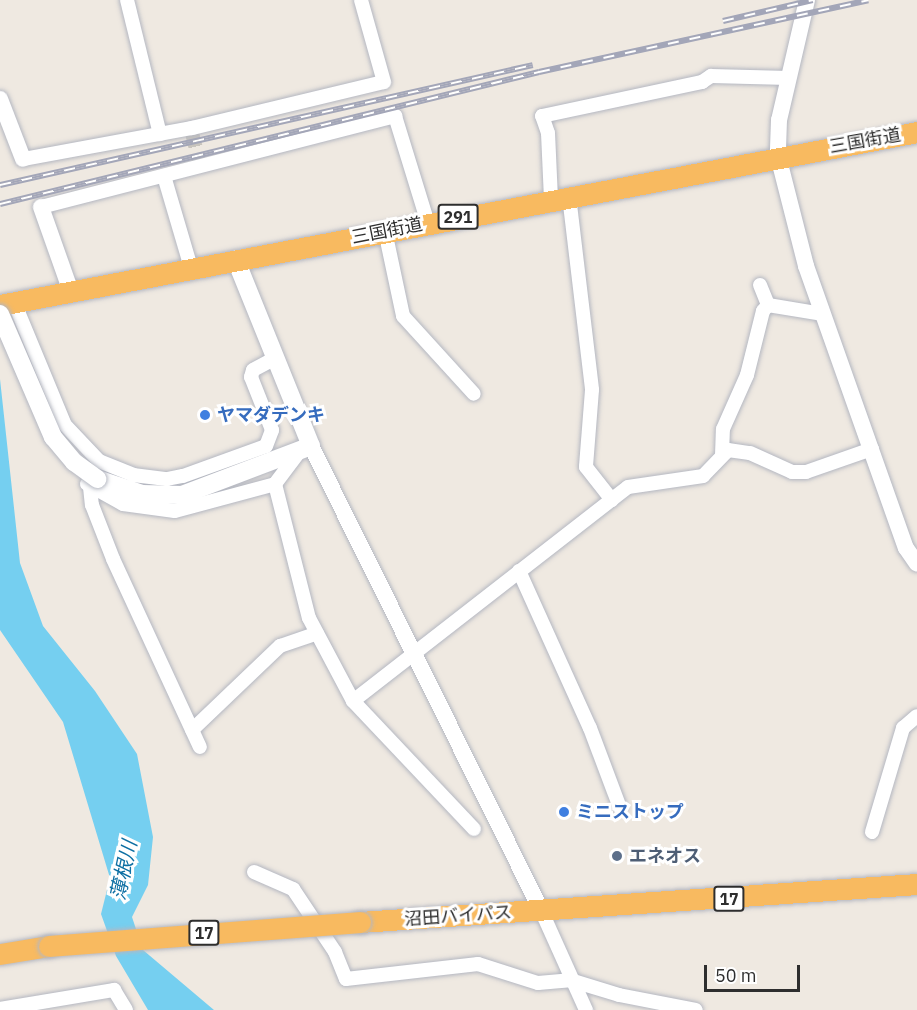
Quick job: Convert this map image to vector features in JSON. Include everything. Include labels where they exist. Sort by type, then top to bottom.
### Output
[{"type":"highway","name":"三国街道","points":[[5,307],[70,289],[237,260],[778,156],[917,132]]},
{"type":"highway","name":"沼田バイパス","points":[[0,954],[49,946],[360,922],[917,884]]},
{"type":"main road","points":[[5,307],[53,437],[74,462],[94,483],[142,494],[182,495],[305,449],[276,358],[237,260]]},
{"type":"street","points":[[127,0],[160,134]]},
{"type":"street","points":[[0,99],[23,159],[160,134],[192,131],[384,82],[361,0]]},
{"type":"street","points":[[807,0],[776,141],[778,156],[806,266],[872,449],[917,564]]},
{"type":"street","points":[[612,500],[586,467],[591,390],[560,198],[548,133],[542,116],[702,82],[711,76],[789,78]]},
{"type":"street","points":[[70,289],[40,207],[201,167],[235,155],[395,116],[428,223]]},
{"type":"street","points":[[164,176],[191,268]]},
{"type":"street","points":[[385,231],[403,316],[474,394]]},
{"type":"street","points":[[760,285],[768,305]]},
{"type":"street","points":[[768,305],[824,314]]},
{"type":"street","points":[[722,455],[723,429],[747,375],[763,311],[768,305]]},
{"type":"street","points":[[5,307],[75,437],[85,482],[94,483],[123,504],[175,511],[275,484],[305,449],[413,654],[542,910],[570,980],[586,1010]]},
{"type":"street","points":[[75,437],[99,461],[115,469],[166,479],[266,446],[272,430],[251,377],[253,370],[276,358]]},
{"type":"street","points":[[353,701],[612,500],[636,485],[703,476],[729,450],[750,453],[792,472],[806,472],[872,449]]},
{"type":"street","points":[[94,483],[92,505],[113,559],[200,747]]},
{"type":"street","points":[[275,484],[309,618],[353,701],[474,829]]},
{"type":"street","points":[[519,571],[581,707],[620,808]]},
{"type":"street","points":[[192,730],[280,646],[316,633]]},
{"type":"street","points":[[872,832],[903,728],[917,716]]},
{"type":"street","points":[[254,872],[293,889],[335,952],[346,979],[478,964],[538,983],[570,980],[619,995],[696,1010]]},
{"type":"street","points":[[0,1009],[114,990],[126,1010]]},
{"type":"water","name":"薄根川","points":[[0,379],[20,563],[43,626],[95,691],[137,754],[153,837],[148,885],[132,917],[143,950],[214,1010],[148,1010],[116,956],[101,914],[110,878],[63,722],[0,630]]},
{"type":"tunnel","points":[[192,133],[200,165]]},
{"type":"railway","points":[[723,21],[813,0]]},
{"type":"railway","points":[[0,204],[539,72],[868,0]]},
{"type":"railway","points":[[0,185],[533,65]]},
{"type":"place","name":"ヤマダデンキ","points":[[205,415]]},
{"type":"place","name":"ミニストップ","points":[[564,812]]},
{"type":"place","name":"エネオス","points":[[617,856]]}]
